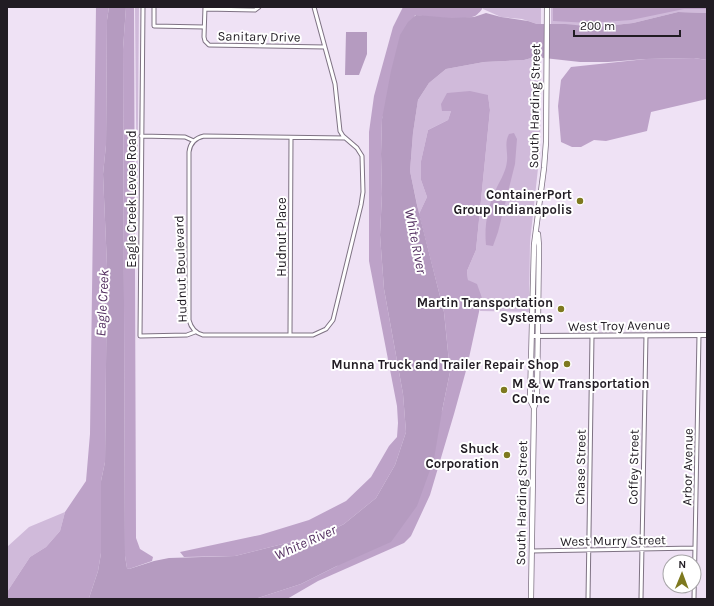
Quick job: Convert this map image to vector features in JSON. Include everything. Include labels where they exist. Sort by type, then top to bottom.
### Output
[{"type":"main road","name":"South Harding Street","points":[[537,228],[545,151],[547,7]]},
{"type":"main road","points":[[534,408],[537,400],[539,246],[537,228]]},
{"type":"main road","points":[[534,408],[530,400],[534,245],[537,228]]},
{"type":"main road","name":"West Troy Avenue","points":[[532,336],[707,334]]},
{"type":"main road","name":"South Harding Street","points":[[531,599],[534,408]]},
{"type":"street","name":"Eagle Creek Levee Road","points":[[143,7],[140,336],[187,335],[195,332]]},
{"type":"street","points":[[154,7],[154,26],[204,27]]},
{"type":"street","points":[[205,8],[255,10],[259,7]]},
{"type":"street","name":"Hudnut Boulevard","points":[[194,141],[188,152],[189,320],[195,332],[203,335],[290,335],[318,334],[328,328],[333,320],[361,205],[363,192],[362,156],[340,131],[336,88],[314,7]]},
{"type":"street","name":"Sanitary Drive","points":[[205,8],[205,40],[208,44],[213,46],[325,47]]},
{"type":"street","points":[[141,136],[185,136],[194,141],[204,136],[345,138]]},
{"type":"street","name":"Hudnut Place","points":[[290,335],[291,138]]},
{"type":"street","name":"Coffey Street","points":[[641,599],[646,335]]},
{"type":"street","name":"Arbor Avenue","points":[[694,599],[699,335]]},
{"type":"street","name":"Chase Street","points":[[588,599],[592,336]]},
{"type":"street","name":"West Murry Street","points":[[532,551],[695,548]]},
{"type":"shaded area","points":[[96,7],[109,7],[107,20],[106,145],[103,174],[107,266],[105,462],[101,481],[101,553],[98,571],[89,598],[87,599],[7,599],[7,592],[30,557],[46,547],[60,531],[65,512],[86,481],[90,434]]},
{"type":"shaded area","points":[[126,7],[134,7],[136,538],[140,549],[153,557],[152,561],[129,569],[127,568],[125,556],[123,49]]},
{"type":"shaded area","points":[[135,7],[139,7],[137,225]]},
{"type":"shaded area","points":[[403,7],[483,7],[475,16],[464,18],[428,17],[415,15],[382,119],[382,194],[380,235],[384,289],[403,394],[406,432],[395,465],[376,498],[344,524],[326,533],[235,556],[184,557],[180,552],[260,535],[309,520],[346,501],[371,477],[389,446],[397,437],[397,406],[369,261],[369,132],[374,96],[393,27]]},
{"type":"shaded area","points":[[483,7],[541,7],[541,24],[522,19],[501,17],[483,9]]},
{"type":"shaded area","points":[[551,7],[707,7],[707,13],[678,12],[633,23],[596,27],[551,24]]},
{"type":"shaded area","points":[[553,7],[707,7],[707,9],[684,9],[631,20],[590,23],[553,21]]},
{"type":"shaded area","points":[[541,57],[540,150],[530,242],[529,312],[480,311],[482,298],[468,280],[467,271],[476,250],[490,110],[488,95],[451,111],[448,120],[428,130],[421,161],[421,180],[427,197],[419,214],[410,171],[413,133],[418,100],[429,83],[446,69],[484,62],[524,60]]},
{"type":"shaded area","points":[[694,58],[707,60],[707,99],[651,112],[647,131],[606,141],[594,140],[581,147],[572,147],[561,142],[558,106],[561,80],[571,67],[646,59]]},
{"type":"shaded area","points":[[470,91],[488,95],[490,110],[476,250],[467,271],[468,280],[477,284],[482,298],[467,367],[430,495],[411,536],[404,543],[318,581],[287,599],[255,599],[301,584],[337,566],[442,411],[450,372],[444,312],[419,214],[427,197],[421,180],[421,161],[428,130],[448,120],[451,111],[442,111],[441,104],[447,93]]},
{"type":"shaded area","points":[[514,133],[517,139],[515,164],[498,232],[493,246],[486,245],[486,223],[489,208],[506,168],[506,144],[509,134]]},
{"type":"shaded area","points":[[65,512],[60,531],[46,547],[30,557],[7,592],[7,547],[29,527]]},
{"type":"water","name":"White River","points":[[109,7],[126,7],[123,49],[125,556],[127,568],[129,569],[169,558],[235,556],[326,533],[344,524],[376,498],[395,465],[406,432],[403,394],[384,289],[380,235],[382,194],[382,119],[391,71],[400,35],[408,22],[416,15],[452,18],[474,17],[486,13],[537,24],[565,24],[596,27],[633,23],[678,12],[707,13],[707,60],[694,58],[580,62],[535,57],[524,60],[484,62],[446,69],[429,83],[418,100],[413,133],[410,171],[444,312],[450,372],[434,459],[417,506],[391,542],[301,584],[255,599],[87,599],[89,598],[98,571],[101,553],[101,481],[105,462],[107,266],[103,174],[106,145],[107,20]]},
{"type":"water","points":[[346,32],[367,32],[367,54],[359,75],[345,75]]},
{"type":"place","name":"ContainerPort Group Indianapolis","points":[[580,201]]},
{"type":"place","name":"Martin Transportation Systems","points":[[561,309]]},
{"type":"place","name":"Munna Truck and Trailer Repair Shop","points":[[567,364]]},
{"type":"place","name":"M & W Transportation Co Inc","points":[[504,390]]},
{"type":"place","name":"Shuck Corporation","points":[[507,455]]},
{"type":"water label","name":"Eagle Creek","points":[[102,303]]}]
